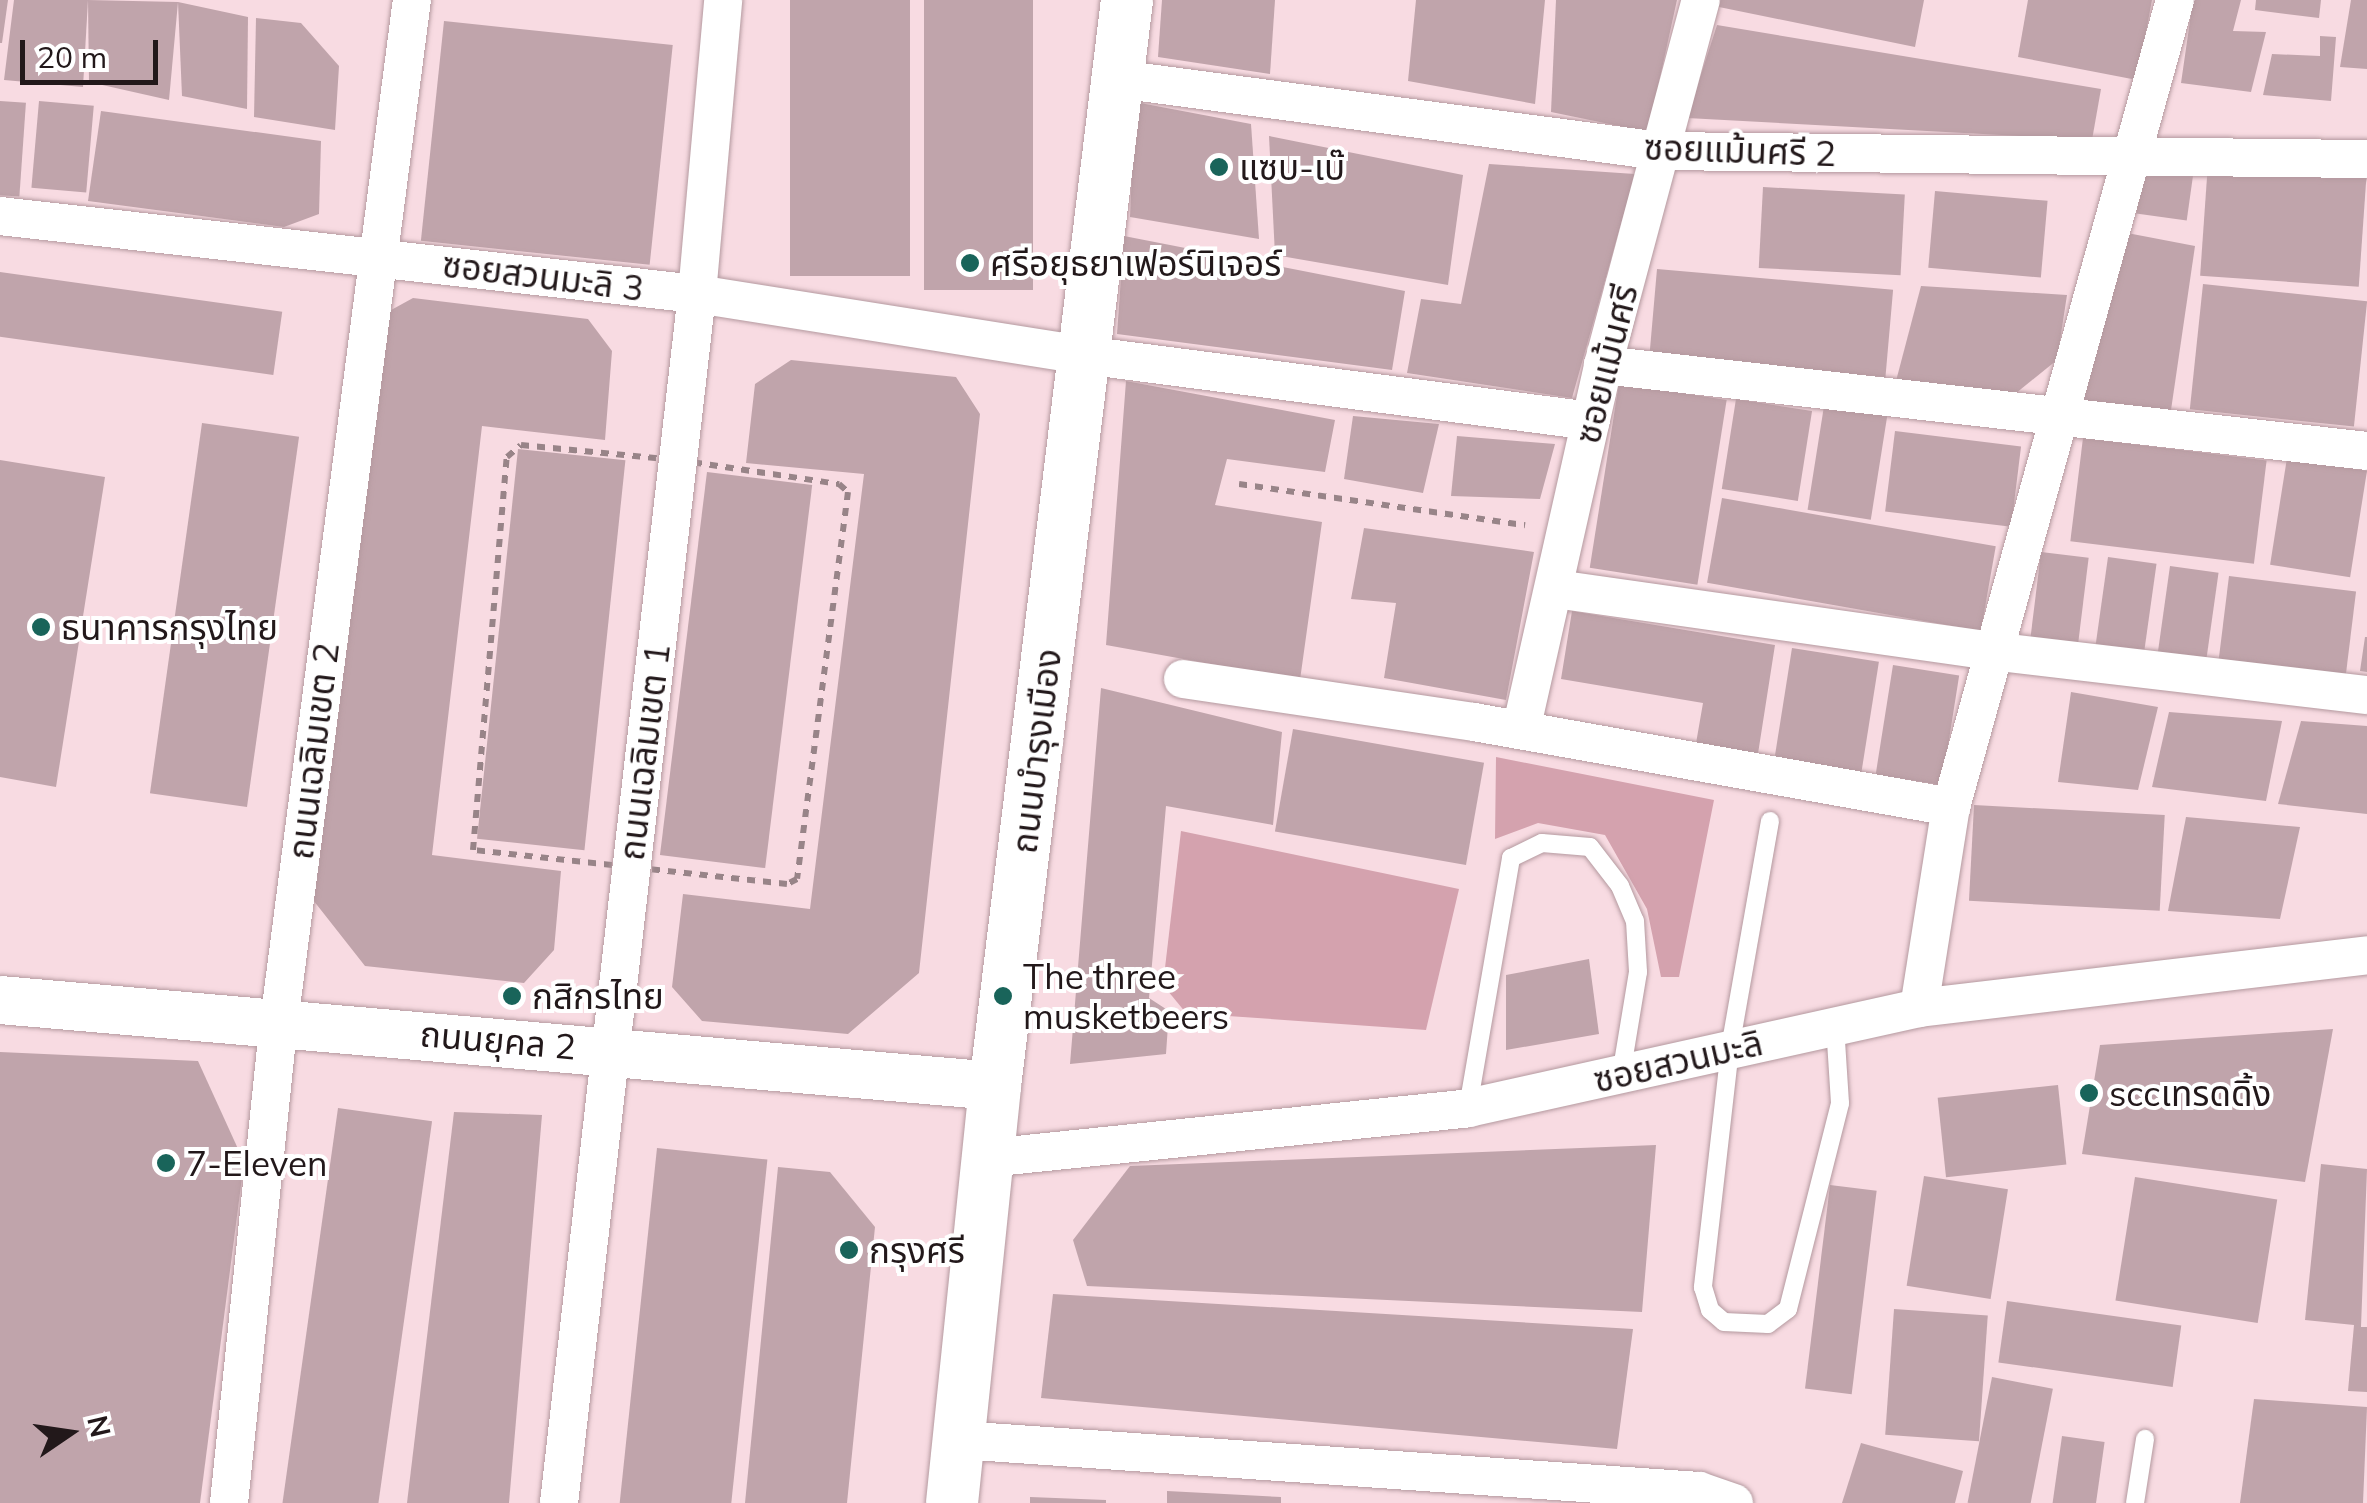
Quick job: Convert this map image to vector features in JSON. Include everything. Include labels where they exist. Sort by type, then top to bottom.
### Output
[{"type":"main road","name":"ถนนบำรุงเมือง","points":[[952,1503],[995,1086],[1127,0]]},
{"type":"street","name":"ถนนเฉลิมเขต 2","points":[[229,1503],[279,1022],[374,255],[412,0]]},
{"type":"street","name":"ถนนเฉลิมเขต 1","points":[[560,1503],[697,294],[723,0]]},
{"type":"street","name":"ซอยแม้นศรี","points":[[1521,730],[1556,589],[1603,365],[1701,0]]},
{"type":"street","points":[[1919,1008],[1951,807],[2174,0]]},
{"type":"street","name":"ซอยแม้นศรี 2","points":[[1118,79],[1660,152],[2367,159]]},
{"type":"street","name":"ซอยสวนมะลิ 3","points":[[0,216],[697,294],[1084,356],[1591,421]]},
{"type":"street","points":[[1603,365],[2367,452]]},
{"type":"street","points":[[1556,589],[1992,651],[2367,695]]},
{"type":"street","points":[[1183,679],[1521,730],[1951,807]]},
{"type":"street","name":"ซอยสวนมะลิ","points":[[988,1158],[1468,1108],[1919,1008],[2367,955]]},
{"type":"street","name":"ถนนยุคล 2","points":[[0,1000],[612,1049],[995,1086]]},
{"type":"street","points":[[959,1440],[1699,1491],[1734,1503]]},
{"type":"lane","points":[[1770,821],[1730,1049],[1705,1299],[1724,1322],[1768,1324],[1788,1309],[1840,1103],[1835,1025]]},
{"type":"lane","points":[[1468,1108],[1511,858],[1542,843],[1590,847],[1620,886],[1636,921],[1638,972],[1621,1076]]},
{"type":"lane","points":[[2135,1503],[2145,1439]]},
{"type":"path","points":[[521,445],[678,460],[839,484],[851,502],[800,875],[786,884],[630,863],[478,854],[471,845],[507,456],[521,445]]},
{"type":"path","points":[[1240,484],[1566,531]]},
{"type":"shaded area","points":[[1496,757],[1714,800],[1679,977],[1661,977],[1647,909],[1605,835],[1538,823],[1495,839]]},
{"type":"shaded area","points":[[1181,831],[1459,889],[1426,1030],[1186,1013],[1163,985]]},
{"type":"building","points":[[0,0],[8,0],[2,43],[0,43]]},
{"type":"building","points":[[14,0],[88,0],[83,87],[4,80]]},
{"type":"building","points":[[88,0],[178,2],[169,100],[89,82]]},
{"type":"building","points":[[790,0],[910,0],[910,276],[790,276]]},
{"type":"building","points":[[924,0],[1033,0],[1033,290],[924,290]]},
{"type":"building","points":[[1162,0],[1275,0],[1270,74],[1158,57]]},
{"type":"building","points":[[1416,0],[1545,0],[1535,104],[1408,81]]},
{"type":"building","points":[[1556,0],[1677,0],[1648,132],[1551,112]]},
{"type":"building","points":[[1720,0],[1924,0],[1915,47],[1719,7]]},
{"type":"building","points":[[2028,0],[2152,0],[2137,80],[2018,57]]},
{"type":"building","points":[[2193,0],[2241,0],[2233,31],[2266,32],[2251,92],[2181,83]]},
{"type":"building","points":[[2256,0],[2321,0],[2319,18],[2255,10]]},
{"type":"building","points":[[2351,0],[2367,0],[2367,69],[2340,67]]},
{"type":"building","points":[[178,2],[248,17],[247,109],[182,96]]},
{"type":"building","points":[[256,18],[301,23],[339,66],[335,130],[254,117]]},
{"type":"building","points":[[444,21],[673,45],[650,265],[421,241]]},
{"type":"building","points":[[1717,25],[2101,89],[2092,140],[1687,118]]},
{"type":"building","points":[[2320,36],[2336,37],[2331,101],[2263,95],[2272,54],[2320,56]]},
{"type":"building","points":[[0,101],[26,103],[19,197],[0,195]]},
{"type":"building","points":[[39,101],[94,106],[86,192],[31,188]]},
{"type":"building","points":[[1135,102],[1251,124],[1259,239],[1130,217]]},
{"type":"building","points":[[101,111],[321,141],[319,214],[284,227],[88,201]]},
{"type":"building","points":[[1269,136],[1463,175],[1448,285],[1275,255]]},
{"type":"building","points":[[2144,158],[2195,165],[2187,221],[2136,213]]},
{"type":"building","points":[[2208,163],[2367,174],[2359,287],[2200,276]]},
{"type":"building","points":[[1489,164],[1635,174],[1572,398],[1407,373],[1421,299],[1461,304]]},
{"type":"building","points":[[1763,187],[1905,194],[1901,275],[1759,268]]},
{"type":"building","points":[[1935,191],[2048,201],[2041,278],[1928,268]]},
{"type":"building","points":[[2122,232],[2195,246],[2171,410],[2083,403]]},
{"type":"building","points":[[1124,236],[1405,291],[1392,370],[1117,334]]},
{"type":"building","points":[[1657,269],[1893,290],[1885,377],[1649,357]]},
{"type":"building","points":[[0,272],[282,312],[273,375],[0,337]]},
{"type":"building","points":[[2203,284],[2367,301],[2354,427],[2190,409]]},
{"type":"building","points":[[1921,286],[2067,295],[2057,360],[2010,398],[1896,381]]},
{"type":"building","points":[[413,298],[588,319],[612,351],[605,440],[482,426],[432,855],[561,871],[554,950],[524,983],[365,966],[306,891],[373,320]]},
{"type":"building","points":[[791,360],[956,377],[980,414],[919,973],[848,1034],[702,1021],[672,987],[683,894],[810,909],[864,474],[746,463],[755,384]]},
{"type":"building","points":[[1126,381],[1335,420],[1325,472],[1227,459],[1215,505],[1322,522],[1300,680],[1106,645]]},
{"type":"building","points":[[1619,383],[1727,400],[1697,585],[1590,568]]},
{"type":"building","points":[[1736,399],[1812,411],[1798,501],[1722,489]]},
{"type":"building","points":[[1824,406],[1887,416],[1871,520],[1808,510]]},
{"type":"building","points":[[1353,416],[1439,424],[1423,493],[1344,479]]},
{"type":"building","points":[[202,423],[299,437],[247,807],[150,793]]},
{"type":"building","points":[[1895,431],[2021,446],[2011,527],[1885,511]]},
{"type":"building","points":[[1457,436],[1555,444],[1540,499],[1451,496]]},
{"type":"building","points":[[2083,438],[2267,461],[2254,564],[2070,541]]},
{"type":"building","points":[[518,449],[625,460],[584,850],[477,839]]},
{"type":"building","points":[[2287,458],[2367,471],[2350,577],[2270,565]]},
{"type":"building","name":"ธนาคารกรุงไทย","points":[[0,460],[105,477],[56,787],[0,777]]},
{"type":"building","points":[[707,472],[812,485],[765,868],[660,855]]},
{"type":"building","points":[[1722,498],[1996,546],[1981,631],[1707,583]]},
{"type":"building","points":[[1364,528],[1534,552],[1506,700],[1384,678],[1396,603],[1351,599]]},
{"type":"building","points":[[2041,552],[2089,558],[2078,648],[2030,642]]},
{"type":"building","points":[[2108,557],[2157,564],[2144,654],[2095,647]]},
{"type":"building","points":[[2170,566],[2219,573],[2206,664],[2157,657]]},
{"type":"building","points":[[2229,576],[2356,592],[2346,675],[2219,659]]},
{"type":"building","points":[[1572,611],[1775,645],[1757,760],[1695,749],[1703,703],[1561,679]]},
{"type":"building","points":[[2367,637],[2367,672],[2360,671]]},
{"type":"building","points":[[1792,648],[1879,662],[1860,778],[1774,765]]},
{"type":"building","points":[[1893,665],[1959,675],[1942,785],[1876,775]]},
{"type":"building","points":[[1101,688],[1282,732],[1273,825],[1166,806],[1149,998],[1169,1011],[1166,1054],[1070,1064]]},
{"type":"building","points":[[2071,692],[2158,707],[2138,790],[2058,782]]},
{"type":"building","points":[[2169,712],[2282,721],[2266,801],[2152,787]]},
{"type":"building","points":[[2301,721],[2367,726],[2367,814],[2278,804]]},
{"type":"building","points":[[1293,729],[1484,763],[1466,865],[1275,831]]},
{"type":"building","points":[[1974,805],[2165,815],[2160,911],[1969,901]]},
{"type":"building","points":[[2186,817],[2300,827],[2280,919],[2168,911]]},
{"type":"building","points":[[1589,959],[1599,1034],[1506,1050],[1506,975]]},
{"type":"building","points":[[2333,1029],[2305,1182],[2082,1154],[2100,1045]]},
{"type":"building","points":[[0,1052],[198,1061],[244,1162],[200,1503],[0,1503]]},
{"type":"building","points":[[2058,1085],[2066,1165],[1946,1177],[1938,1098]]},
{"type":"building","points":[[338,1108],[432,1121],[378,1503],[282,1503]]},
{"type":"building","points":[[454,1112],[542,1115],[509,1503],[407,1503]]},
{"type":"building","points":[[1656,1145],[1642,1312],[1087,1286],[1073,1240],[1130,1166]]},
{"type":"building","points":[[657,1148],[767,1160],[731,1503],[620,1503]]},
{"type":"building","points":[[2321,1164],[2367,1169],[2361,1327],[2367,1327],[2367,1392],[2348,1391],[2354,1325],[2305,1320]]},
{"type":"building","points":[[778,1167],[830,1172],[875,1227],[847,1503],[745,1503]]},
{"type":"building","points":[[1924,1176],[2008,1189],[1991,1299],[1907,1286]]},
{"type":"building","points":[[2135,1177],[2277,1200],[2258,1323],[2115,1300]]},
{"type":"building","points":[[1830,1185],[1877,1191],[1852,1394],[1805,1388]]},
{"type":"building","points":[[1053,1294],[1633,1329],[1617,1449],[1041,1398]]},
{"type":"building","points":[[2007,1301],[2181,1325],[2173,1387],[1998,1362]]},
{"type":"building","points":[[1894,1309],[1988,1316],[1979,1441],[1885,1435]]},
{"type":"building","points":[[1992,1377],[2053,1389],[2031,1503],[1968,1503]]},
{"type":"building","points":[[2254,1399],[2367,1407],[2363,1503],[2240,1503]]},
{"type":"building","points":[[2062,1436],[2105,1442],[2096,1503],[2053,1503]]},
{"type":"building","points":[[1861,1443],[1963,1471],[1955,1503],[1842,1503]]},
{"type":"building","points":[[1167,1491],[1281,1497],[1281,1503],[1167,1503]]},
{"type":"building","points":[[1030,1497],[1106,1500],[1106,1503],[1030,1503]]},
{"type":"place","name":"แซบ-เบ๊","points":[[1219,167]]},
{"type":"place","name":"ศรีอยุธยาเฟอร์นิเจอร์","points":[[970,263]]},
{"type":"place","name":"ธนาคารกรุงไทย","points":[[41,627]]},
{"type":"place","name":"กสิกรไทย","points":[[512,996]]},
{"type":"place","name":"The three musketbeers","points":[[1003,996]]},
{"type":"place","name":"sccเทรดดิ้ง","points":[[2089,1093]]},
{"type":"place","name":"7-Eleven","points":[[166,1163]]},
{"type":"place","name":"กรุงศรี","points":[[849,1250]]}]
